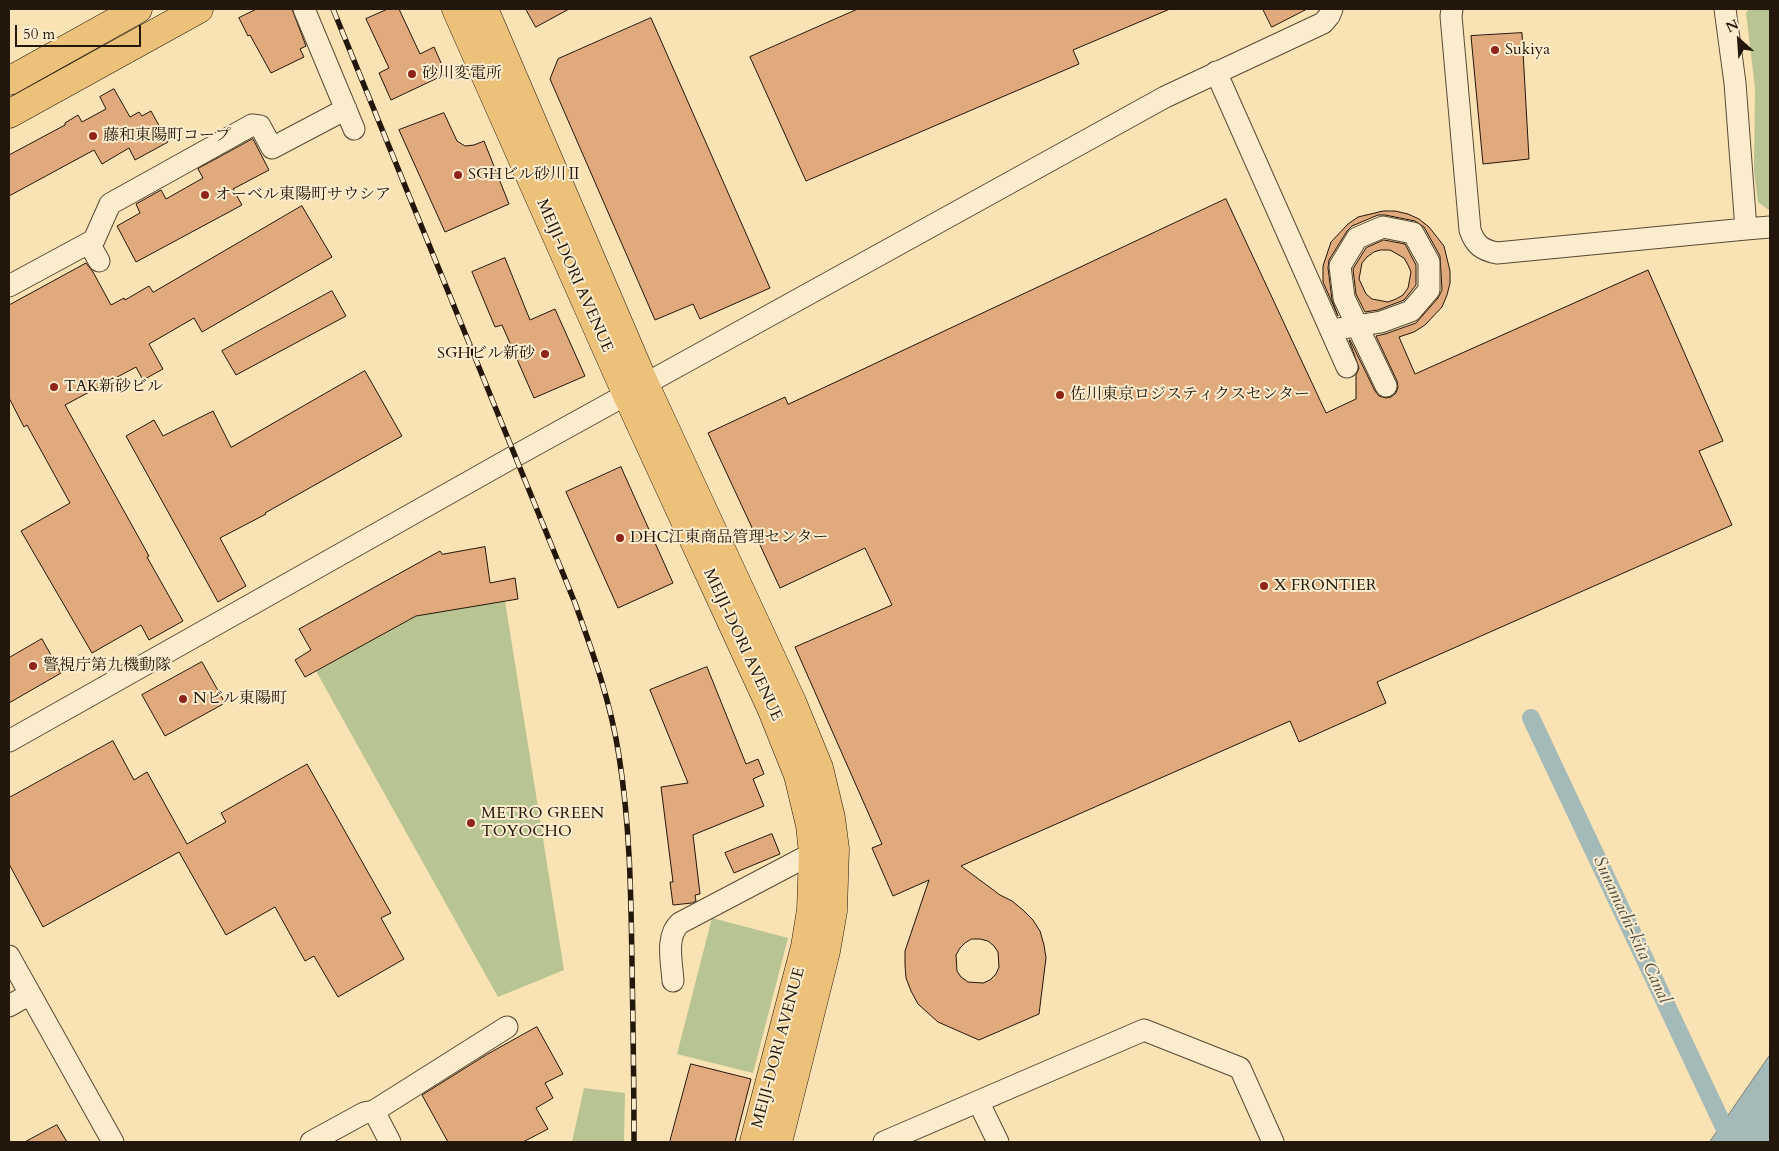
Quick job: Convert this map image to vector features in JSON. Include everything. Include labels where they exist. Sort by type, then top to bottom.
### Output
[{"type":"main road","points":[[9,81],[138,9]]},
{"type":"main road","points":[[9,114],[200,9]]},
{"type":"main road","name":"MEIJI-DORI AVENUE","points":[[456,9],[636,390],[810,742],[819,768],[832,818],[835,850],[833,911],[826,951],[778,1142]]},
{"type":"main road","name":"MEIJI-DORI AVENUE","points":[[484,9],[636,390],[790,750],[804,797],[813,853],[811,910],[805,947],[754,1142]]},
{"type":"street","points":[[304,9],[354,129]]},
{"type":"street","points":[[9,741],[1156,102],[1322,22],[1329,16],[1332,9]]},
{"type":"street","points":[[1452,9],[1451,16],[1470,230],[1474,240],[1480,247],[1497,253],[1770,227]]},
{"type":"street","points":[[1725,9],[1735,83],[1746,229]]},
{"type":"street","points":[[1216,72],[1347,367]]},
{"type":"street","points":[[9,286],[94,240],[110,204],[252,125],[260,126],[272,148],[346,109]]},
{"type":"street","points":[[1331,330],[1356,326],[1364,325],[1381,322],[1411,311],[1429,290],[1430,262],[1413,234],[1383,227],[1357,238],[1340,266],[1344,298],[1356,324],[1361,333],[1386,386]]},
{"type":"street","points":[[89,242],[99,261]]},
{"type":"street","points":[[673,981],[671,936],[674,928],[680,923],[813,853]]},
{"type":"street","points":[[9,956],[113,1142]]},
{"type":"street","points":[[9,1006],[30,994]]},
{"type":"street","points":[[311,1142],[364,1113],[374,1111],[508,1027]]},
{"type":"street","points":[[884,1142],[979,1103],[1144,1030],[1240,1068],[1274,1142]]},
{"type":"street","points":[[979,1103],[998,1142]]},
{"type":"street","points":[[374,1111],[390,1142]]},
{"type":"green space","points":[[1749,9],[1770,9],[1770,211],[1758,202],[1754,171],[1755,88],[1746,13]]},
{"type":"green space","name":"METRO GREEN TOYOCHO","points":[[505,601],[564,970],[498,997],[316,671],[416,616]]},
{"type":"green space","points":[[712,918],[788,938],[753,1073],[677,1054]]},
{"type":"green space","points":[[584,1088],[625,1093],[624,1142],[572,1142]]},
{"type":"shaded area","points":[[1770,1055],[1770,1142],[1710,1142]]},
{"type":"building","points":[[257,9],[292,9],[306,46],[300,49],[304,57],[271,73],[239,18]]},
{"type":"building","points":[[388,9],[399,9],[420,54],[434,47],[446,74],[391,100],[379,73],[389,68],[366,19]]},
{"type":"building","points":[[526,9],[569,9],[536,27]]},
{"type":"building","points":[[858,9],[1170,9],[1073,50],[1079,64],[806,181],[750,57]]},
{"type":"building","points":[[1263,9],[1307,9],[1272,27]]},
{"type":"building","points":[[651,18],[770,288],[700,319],[693,304],[655,320],[550,79],[558,59]]},
{"type":"building","points":[[1522,33],[1529,159],[1483,164],[1471,36]]},
{"type":"building","points":[[114,89],[130,117],[139,112],[142,116],[151,111],[168,142],[135,160],[129,148],[102,164],[94,150],[9,196],[9,155],[65,125],[65,123],[78,115],[82,122],[106,109],[100,97]]},
{"type":"building","name":"SGHビル砂川Ⅱ","points":[[444,113],[457,141],[465,146],[484,141],[509,204],[445,232],[399,130]]},
{"type":"building","name":"オーベル東陽町サウシア","points":[[253,139],[269,170],[233,189],[242,205],[136,262],[117,226],[140,213],[136,204],[161,190],[166,199],[203,178],[198,169]]},
{"type":"building","name":"X FRONTIER","points":[[1226,199],[1326,413],[1356,399],[1356,375],[1359,368],[1349,340],[1375,391],[1379,396],[1391,397],[1396,393],[1397,381],[1376,336],[1416,323],[1438,298],[1442,290],[1440,256],[1424,227],[1415,221],[1378,215],[1352,226],[1329,260],[1328,268],[1332,300],[1338,316],[1323,282],[1323,266],[1331,242],[1348,224],[1358,217],[1383,211],[1395,211],[1419,219],[1429,227],[1444,246],[1450,271],[1450,283],[1442,307],[1425,325],[1414,332],[1399,337],[1415,374],[1648,270],[1723,441],[1699,451],[1732,525],[1377,682],[1386,703],[1299,742],[1290,721],[961,866],[1000,895],[1012,901],[1033,920],[1040,931],[1046,958],[1039,1014],[979,1040],[938,1022],[918,1004],[911,991],[906,978],[905,951],[929,880],[893,896],[872,848],[882,844],[795,647],[892,605],[865,548],[780,588],[708,433],[785,397],[788,404]],"holes":[[[972,939],[988,941],[994,946],[998,952],[999,967],[996,974],[990,980],[983,983],[968,982],[957,971],[956,955],[965,943]]]},
{"type":"building","points":[[302,206],[332,257],[202,332],[194,318],[149,344],[163,369],[143,380],[136,367],[65,405],[183,621],[149,640],[141,625],[92,653],[21,531],[70,503],[27,425],[24,427],[9,398],[9,305],[86,263],[111,305],[124,298],[125,300],[149,286],[153,292]]},
{"type":"building","points":[[1384,240],[1405,244],[1416,265],[1416,285],[1404,300],[1378,310],[1365,312],[1356,294],[1353,269],[1366,248]],"holes":[[[1390,250],[1404,258],[1408,265],[1411,272],[1408,288],[1403,295],[1388,302],[1372,299],[1366,294],[1359,279],[1362,263],[1374,252]]]},
{"type":"building","name":"SGHビル新砂","points":[[505,258],[530,320],[555,309],[585,376],[534,398],[502,325],[495,327],[472,272]]},
{"type":"building","points":[[332,291],[346,316],[236,375],[222,351]]},
{"type":"building","points":[[365,371],[402,436],[266,514],[220,538],[246,586],[218,602],[126,436],[154,420],[163,436],[213,411],[231,447]]},
{"type":"building","name":"DHC江東商品管理センター","points":[[621,467],[673,583],[618,608],[566,492]]},
{"type":"building","points":[[485,547],[490,583],[515,578],[518,599],[416,616],[305,677],[295,660],[311,650],[299,629],[440,551],[442,554]]},
{"type":"building","name":"警視庁第九機動隊","points":[[42,639],[61,673],[9,703],[9,658]]},
{"type":"building","name":"Nビル東陽町","points":[[202,662],[225,703],[165,736],[142,695]]},
{"type":"building","points":[[707,667],[746,764],[758,759],[764,774],[753,779],[764,806],[693,835],[700,894],[695,895],[696,901],[692,903],[673,905],[670,882],[673,882],[661,787],[688,783],[650,690]]},
{"type":"building","points":[[113,741],[134,780],[147,772],[187,844],[226,822],[221,813],[307,764],[391,913],[381,918],[404,959],[338,997],[314,956],[305,961],[275,907],[226,935],[179,852],[43,927],[9,864],[9,798]]},
{"type":"building","points":[[772,834],[780,854],[734,873],[725,853]]},
{"type":"building","points":[[537,1027],[563,1074],[545,1083],[553,1098],[536,1108],[548,1129],[523,1142],[448,1142],[422,1095],[486,1055]]},
{"type":"building","points":[[691,1064],[751,1079],[735,1142],[670,1142]]},
{"type":"building","points":[[57,1125],[67,1142],[25,1142]]},
{"type":"waterway","name":"Sunamachi-kita Canal","points":[[1531,718],[1731,1142]]},
{"type":"railway","points":[[333,9],[575,603],[606,697],[616,736],[628,834],[634,1142]]},
{"type":"place","name":"Sukiya","points":[[1495,50]]},
{"type":"place","name":"砂川変電所","points":[[412,74]]},
{"type":"place","name":"藤和東陽町コープ","points":[[93,136]]},
{"type":"place","name":"SGHビル砂川Ⅱ","points":[[458,175]]},
{"type":"place","name":"オーベル東陽町サウシア","points":[[205,195]]},
{"type":"place","name":"SGHビル新砂","points":[[545,354]]},
{"type":"place","name":"TAK新砂ビル","points":[[54,387]]},
{"type":"place","name":"佐川東京ロジスティクスセンター","points":[[1060,395]]},
{"type":"place","name":"DHC江東商品管理センター","points":[[620,538]]},
{"type":"place","name":"X FRONTIER","points":[[1264,586]]},
{"type":"place","name":"警視庁第九機動隊","points":[[33,666]]},
{"type":"place","name":"Nビル東陽町","points":[[183,699]]},
{"type":"place","name":"METRO GREEN TOYOCHO","points":[[471,823]]}]
